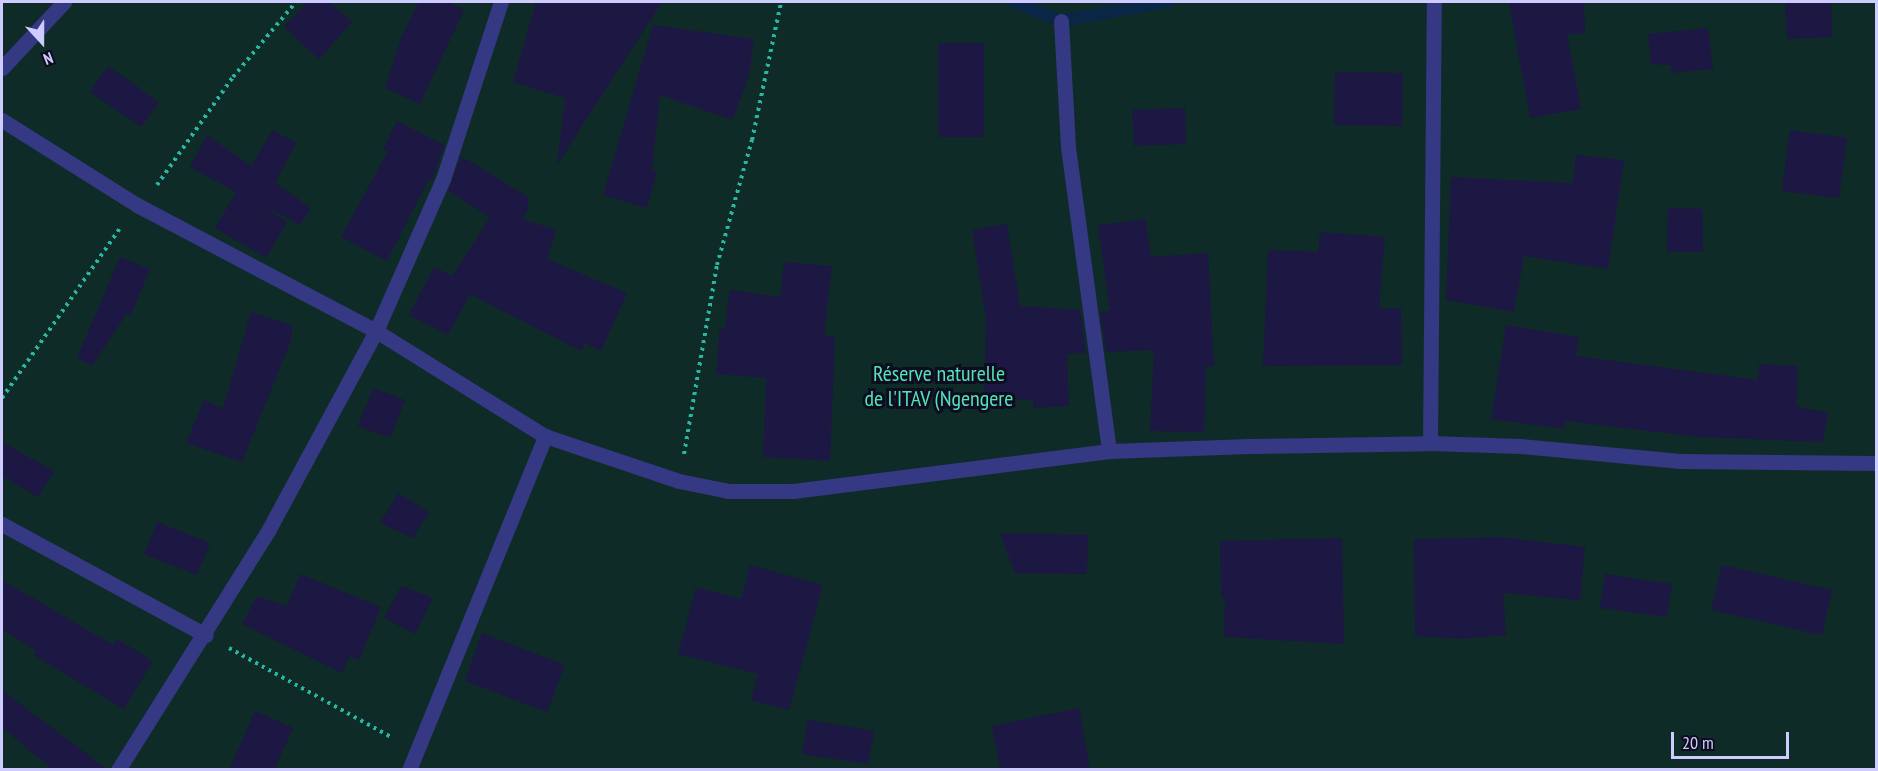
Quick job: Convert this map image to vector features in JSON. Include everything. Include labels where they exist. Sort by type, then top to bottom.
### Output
[{"type":"street","points":[[2,68],[64,2]]},
{"type":"street","points":[[118,770],[206,635],[269,529],[376,332],[443,179],[501,2]]},
{"type":"street","points":[[1430,443],[1434,2]]},
{"type":"street","points":[[1061,21],[1068,147],[1109,451]]},
{"type":"street","points":[[2,120],[137,205],[376,332],[545,436],[679,481],[728,491],[793,491],[1109,451],[1430,443],[1521,446],[1680,461],[1876,463]]},
{"type":"street","points":[[409,770],[415,750],[545,436]]},
{"type":"street","points":[[2,524],[206,635]]},
{"type":"path","points":[[679,481],[717,265],[752,140],[782,2]]},
{"type":"path","points":[[206,635],[415,750]]},
{"type":"green space","name":"Réserve naturelle de l'ITAV (Ngengere","points":[[2,2],[1876,2],[1876,769],[2,769]]},
{"type":"building","points":[[308,2],[329,2],[352,22],[319,59],[284,27]]},
{"type":"building","points":[[419,2],[448,2],[464,10],[420,104],[385,88],[401,38]]},
{"type":"building","points":[[536,2],[662,2],[557,165],[565,98],[513,82]]},
{"type":"building","points":[[1509,2],[1584,2],[1585,34],[1567,34],[1581,109],[1530,118]]},
{"type":"building","points":[[1785,2],[1831,2],[1832,37],[1787,39]]},
{"type":"building","points":[[653,25],[754,39],[749,75],[733,120],[660,95],[652,170],[657,171],[647,208],[603,195]]},
{"type":"building","points":[[1708,28],[1713,69],[1671,73],[1671,65],[1651,64],[1648,34]]},
{"type":"building","points":[[938,43],[984,43],[984,137],[938,137]]},
{"type":"building","points":[[108,66],[159,102],[141,127],[90,92]]},
{"type":"building","points":[[1335,72],[1403,73],[1402,126],[1334,125]]},
{"type":"building","points":[[1185,108],[1186,144],[1134,146],[1132,110]]},
{"type":"building","points":[[397,121],[444,145],[432,181],[429,179],[387,261],[341,237],[388,151],[383,149]]},
{"type":"building","points":[[273,130],[296,143],[275,183],[311,208],[300,225],[262,205],[287,222],[266,258],[215,228],[236,192],[190,167],[207,135],[251,166]]},
{"type":"building","points":[[1790,130],[1847,138],[1839,198],[1782,191]]},
{"type":"building","points":[[1576,155],[1624,160],[1608,269],[1524,256],[1514,312],[1446,300],[1451,177],[1573,183]]},
{"type":"building","points":[[461,156],[528,197],[528,210],[522,219],[556,230],[547,259],[627,293],[601,351],[585,343],[581,351],[470,294],[448,335],[409,315],[434,267],[452,276],[490,217],[448,191]]},
{"type":"building","points":[[1668,208],[1703,209],[1703,252],[1667,252]]},
{"type":"building","points":[[1146,219],[1151,257],[1208,253],[1214,366],[1206,366],[1204,432],[1150,431],[1154,350],[1106,352],[1100,311],[1110,311],[1098,225]]},
{"type":"building","points":[[1007,224],[1020,306],[1080,310],[1086,353],[1067,354],[1069,406],[1033,408],[1033,400],[984,397],[986,318],[972,230]]},
{"type":"building","points":[[1320,232],[1385,237],[1379,308],[1401,308],[1402,365],[1263,366],[1268,250],[1318,252]]},
{"type":"building","points":[[120,257],[150,269],[131,315],[127,313],[92,366],[77,358]]},
{"type":"building","points":[[784,262],[832,266],[824,336],[835,337],[830,461],[763,457],[766,378],[716,374],[720,328],[725,328],[730,290],[780,297]]},
{"type":"building","points":[[251,312],[292,325],[292,338],[242,462],[186,443],[204,400],[223,409]]},
{"type":"building","points":[[1506,325],[1579,337],[1576,356],[1758,380],[1759,364],[1798,366],[1796,406],[1828,413],[1823,442],[1698,437],[1566,421],[1564,429],[1491,419]]},
{"type":"building","points":[[373,388],[405,400],[390,438],[358,426]]},
{"type":"building","points":[[2,442],[54,471],[38,497],[2,476]]},
{"type":"building","points":[[398,493],[429,512],[413,538],[380,523]]},
{"type":"building","points":[[157,522],[210,543],[197,575],[144,554]]},
{"type":"building","points":[[1000,533],[1088,535],[1087,574],[1015,573]]},
{"type":"building","points":[[1501,537],[1585,547],[1580,600],[1503,593],[1506,635],[1461,639],[1415,636],[1414,539]]},
{"type":"building","points":[[1342,538],[1344,644],[1224,637],[1225,598],[1221,598],[1220,541]]},
{"type":"building","points":[[750,565],[823,585],[789,710],[751,700],[758,674],[678,654],[696,587],[741,599]]},
{"type":"building","points":[[1722,565],[1832,590],[1822,635],[1711,610]]},
{"type":"building","points":[[300,574],[381,607],[359,660],[350,656],[342,673],[242,624],[257,596],[287,606]]},
{"type":"building","points":[[1605,574],[1672,584],[1667,617],[1600,608]]},
{"type":"building","points":[[2,580],[113,645],[117,639],[153,661],[124,709],[33,655],[37,651],[2,629]]},
{"type":"building","points":[[401,586],[433,598],[415,634],[384,618]]},
{"type":"building","points":[[482,633],[565,665],[547,712],[465,681]]},
{"type":"building","points":[[2,690],[108,770],[53,770],[2,727]]},
{"type":"building","points":[[1079,708],[1090,770],[1000,770],[992,726]]},
{"type":"building","points":[[255,711],[293,728],[274,770],[229,770]]},
{"type":"building","points":[[808,720],[874,731],[868,764],[802,754]]},
{"type":"waterway","points":[[1014,2],[1061,21],[1168,2]]}]
